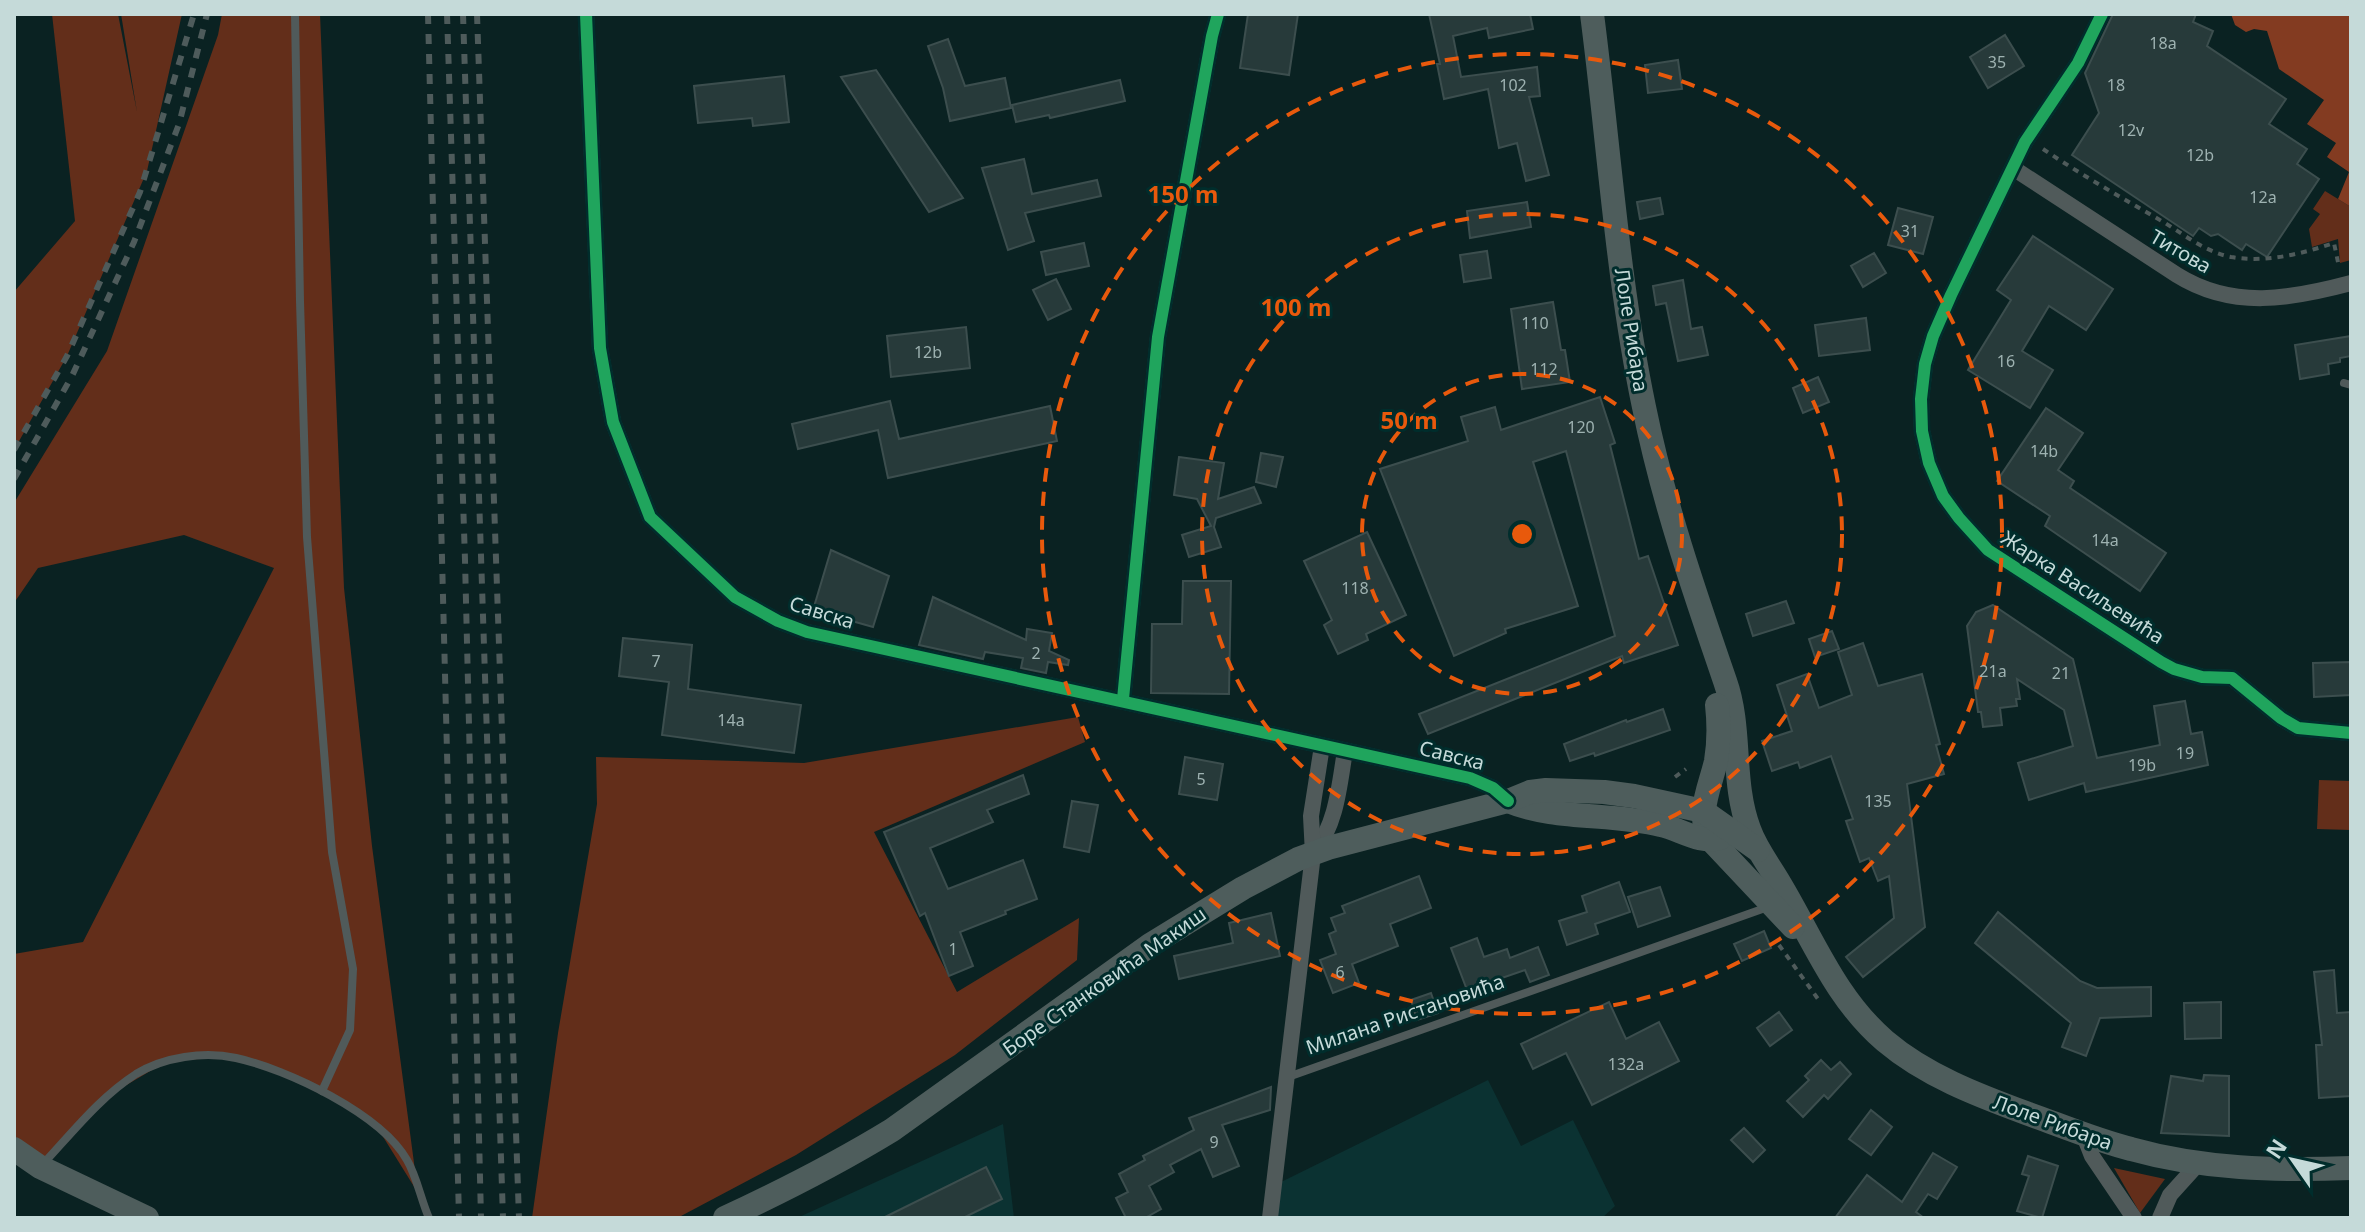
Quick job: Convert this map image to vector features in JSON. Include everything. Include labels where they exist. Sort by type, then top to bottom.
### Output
[{"type":"main road","name":"Лоле Рибара","points":[[1592,14],[1623,278],[1643,405],[1674,529],[1727,685],[1733,715],[1741,805],[1758,850],[1781,885],[1832,980],[1859,1015],[1900,1053],[1988,1099],[2132,1150],[2198,1164],[2282,1169],[2351,1168]]},
{"type":"main road","name":"Лоле Рибара","points":[[1709,638],[1718,712],[1718,746],[1703,811],[1705,831],[1721,835],[1772,905],[1814,949]]},
{"type":"main road","points":[[1508,801],[1530,792],[1546,790],[1604,792],[1703,811]]},
{"type":"main road","name":"Боре Станковића Макиш","points":[[725,1218],[809,1179],[868,1145],[1160,938],[1243,888],[1313,854],[1508,801]]},
{"type":"main road","name":"Савска","points":[[1508,801],[1529,810],[1592,814],[1721,835],[1758,850]]},
{"type":"main road","points":[[1721,835],[1741,805]]},
{"type":"main road","points":[[14,1149],[40,1167],[147,1218]]},
{"type":"street","name":"Савска","points":[[586,14],[600,348],[613,422],[650,517],[735,597],[778,621],[841,641],[1123,699],[1470,778],[1493,788],[1508,801]]},
{"type":"street","points":[[1123,699],[1158,337],[1218,14]]},
{"type":"street","name":"Жарка Васиљевића","points":[[2102,14],[2078,63],[2028,139],[1933,336],[1925,364],[1921,399],[1923,440],[1929,463],[1943,496],[1988,550],[2161,662],[2202,677],[2232,678],[2298,728],[2351,733]]},
{"type":"street","name":"Титова","points":[[2013,168],[2177,275],[2205,288],[2238,296],[2272,299],[2346,281]]},
{"type":"street","name":"Милана Ристановића","points":[[1270,1218],[1313,854],[1311,816],[1322,746]]},
{"type":"street","name":"Милана Ристановића","points":[[1313,854],[1333,821],[1345,751]]},
{"type":"street","points":[[2083,1133],[2092,1156],[2134,1218]]},
{"type":"street","points":[[2160,1218],[2170,1195],[2198,1164]]},
{"type":"lane","points":[[295,14],[307,537],[332,852],[353,969],[350,1030],[322,1091]]},
{"type":"lane","name":"Милана Ристановића","points":[[1288,1077],[1772,905]]},
{"type":"lane","points":[[40,1167],[106,1097],[136,1074],[169,1060],[195,1056],[236,1058],[309,1083],[377,1127],[407,1160],[429,1218]]},
{"type":"path","points":[[2028,139],[2105,190],[2212,252],[2249,259],[2270,258],[2299,255],[2334,243],[2346,281]]},
{"type":"path","points":[[1675,777],[1686,769]]},
{"type":"path","points":[[1778,943],[1824,1008]]},
{"type":"shaded area","points":[[52,14],[118,14],[137,112],[121,14],[182,14],[147,171],[67,356],[14,450],[14,292],[75,221]]},
{"type":"shaded area","points":[[222,14],[320,14],[344,588],[372,846],[418,1193],[377,1127],[309,1083],[235,1058],[169,1060],[106,1097],[40,1167],[14,1149],[14,954],[83,942],[274,568],[184,535],[38,568],[14,603],[14,503],[107,351],[218,35]]},
{"type":"shaded area","points":[[2231,14],[2351,14],[2351,207],[2338,199],[2349,172],[2327,157],[2336,143],[2307,124],[2324,100],[2279,69],[2267,31],[2254,29],[2246,32],[2235,25]]},
{"type":"shaded area","points":[[2325,191],[2351,207],[2351,260],[2340,263],[2338,239],[2312,247],[2309,229],[2320,214],[2313,209]]},
{"type":"shaded area","points":[[1078,717],[1085,742],[874,832],[957,992],[1079,918],[1077,960],[955,1055],[796,1155],[681,1216],[532,1218],[558,1033],[597,804],[596,757],[804,763]]},
{"type":"shaded area","points":[[2319,780],[2351,781],[2351,830],[2317,829]]},
{"type":"shaded area","points":[[1488,1080],[1521,1146],[1573,1120],[1615,1206],[1602,1218],[1270,1218],[1275,1185]]},
{"type":"shaded area","points":[[1003,1124],[1014,1218],[797,1218]]},
{"type":"shaded area","points":[[2114,1168],[2165,1179],[2140,1213]]},
{"type":"building","points":[[1248,14],[1298,14],[1289,75],[1240,68]]},
{"type":"building","points":[[1429,14],[1530,14],[1533,29],[1489,38],[1487,28],[1453,36],[1461,77],[1537,67],[1540,96],[1529,97],[1549,175],[1526,181],[1517,143],[1499,148],[1488,89],[1444,99]]},
{"type":"building","points":[[2113,14],[2196,14],[2193,22],[2213,31],[2207,46],[2286,99],[2269,124],[2307,149],[2297,164],[2319,179],[2267,257],[2246,244],[2242,250],[2218,234],[2211,236],[2199,228],[2193,236],[2072,155],[2099,113],[2085,73]]},
{"type":"building","points":[[2005,35],[2024,66],[1988,88],[1970,57]]},
{"type":"building","points":[[948,39],[965,86],[1005,78],[1011,108],[950,121],[943,88],[928,46]]},
{"type":"building","points":[[1678,60],[1682,89],[1648,93],[1645,65]]},
{"type":"building","points":[[876,70],[963,198],[929,212],[841,77]]},
{"type":"building","points":[[784,76],[789,122],[753,126],[752,118],[698,123],[694,86]]},
{"type":"building","points":[[1120,80],[1125,101],[1050,118],[1049,115],[1016,122],[1012,105]]},
{"type":"building","points":[[1024,159],[1032,194],[1097,180],[1101,196],[1025,213],[1034,241],[1008,250],[982,168]]},
{"type":"building","points":[[1660,198],[1663,214],[1640,219],[1637,202]]},
{"type":"building","points":[[1527,202],[1531,227],[1470,238],[1467,211]]},
{"type":"building","points":[[1898,208],[1933,217],[1923,254],[1888,245]]},
{"type":"building","points":[[2033,236],[2113,289],[2086,330],[2049,306],[2022,351],[2053,370],[2030,408],[1968,370],[2011,300],[1997,290]]},
{"type":"building","points":[[1084,243],[1089,266],[1046,275],[1041,252]]},
{"type":"building","points":[[1487,251],[1491,278],[1464,282],[1460,255]]},
{"type":"building","points":[[1874,253],[1886,273],[1863,287],[1851,266]]},
{"type":"building","points":[[1056,279],[1071,309],[1048,320],[1033,290]]},
{"type":"building","points":[[1683,280],[1691,329],[1702,327],[1708,355],[1678,361],[1666,303],[1656,305],[1653,286]]},
{"type":"building","points":[[1553,302],[1570,382],[1522,389],[1511,309]]},
{"type":"building","points":[[1866,318],[1870,350],[1819,356],[1815,325]]},
{"type":"building","points":[[966,327],[970,368],[891,377],[887,336]]},
{"type":"building","points":[[2351,336],[2351,356],[2328,364],[2329,374],[2300,379],[2295,345]]},
{"type":"building","points":[[1818,377],[1829,402],[1803,413],[1793,388]]},
{"type":"building","points":[[1600,397],[1615,443],[1610,445],[1639,559],[1648,556],[1678,645],[1624,663],[1622,656],[1428,734],[1419,714],[1615,636],[1566,451],[1533,462],[1578,606],[1505,629],[1506,633],[1454,656],[1380,469],[1468,441],[1461,417],[1495,407],[1501,430]]},
{"type":"building","points":[[890,401],[899,439],[1050,406],[1057,441],[888,478],[878,430],[798,449],[792,424]]},
{"type":"building","points":[[2046,408],[2083,433],[2058,470],[2074,481],[2070,488],[2166,553],[2140,591],[2045,526],[2050,516],[1997,481]]},
{"type":"building","points":[[1261,453],[1283,457],[1276,487],[1256,482]]},
{"type":"building","points":[[1179,457],[1224,463],[1218,499],[1254,487],[1261,503],[1216,518],[1214,527],[1221,547],[1189,557],[1182,535],[1211,526],[1197,499],[1174,495]]},
{"type":"building","points":[[1367,532],[1406,615],[1366,634],[1368,640],[1338,654],[1324,625],[1332,620],[1304,561]]},
{"type":"building","points":[[831,550],[889,576],[873,627],[813,610]]},
{"type":"building","points":[[1183,581],[1231,581],[1229,694],[1151,693],[1152,624],[1182,624]]},
{"type":"building","points":[[933,597],[1026,640],[1027,629],[1052,633],[1049,651],[1069,660],[1068,665],[1048,662],[1046,673],[1021,668],[1023,658],[985,652],[983,659],[919,645]]},
{"type":"building","points":[[1786,601],[1794,623],[1753,636],[1746,614]]},
{"type":"building","points":[[1993,605],[2073,659],[2097,758],[2160,745],[2154,706],[2185,701],[2191,734],[2202,732],[2208,765],[2086,792],[2084,783],[2029,800],[2018,763],[2073,746],[2064,710],[2017,679],[2020,699],[2016,699],[2017,706],[2000,708],[2002,725],[1983,727],[1981,712],[1978,712],[1967,626],[1976,612]]},
{"type":"building","points":[[1832,631],[1839,649],[1815,657],[1809,639]]},
{"type":"building","points":[[623,638],[692,645],[688,689],[801,705],[794,753],[662,735],[669,682],[619,676]]},
{"type":"building","points":[[1863,643],[1878,686],[1922,674],[1940,744],[1936,745],[1944,774],[1907,784],[1925,927],[1863,977],[1846,957],[1894,918],[1889,876],[1878,881],[1869,858],[1860,862],[1846,821],[1853,819],[1831,756],[1800,768],[1798,762],[1772,771],[1762,741],[1792,731],[1777,685],[1807,674],[1819,708],[1852,695],[1838,652]]},
{"type":"building","points":[[2351,662],[2351,695],[2314,697],[2313,663]]},
{"type":"building","points":[[1663,709],[1670,730],[1595,756],[1594,753],[1570,761],[1564,744]]},
{"type":"building","points":[[1185,757],[1223,764],[1217,800],[1179,794]]},
{"type":"building","points":[[1023,775],[1029,794],[987,810],[993,822],[930,848],[948,889],[1023,860],[1037,899],[960,932],[973,966],[949,976],[925,913],[920,916],[884,832]]},
{"type":"building","points":[[1072,801],[1098,805],[1089,852],[1064,847]]},
{"type":"building","points":[[1419,876],[1431,908],[1390,924],[1398,946],[1352,964],[1359,983],[1333,993],[1320,960],[1336,954],[1329,934],[1336,931],[1331,918],[1345,913],[1342,906]]},
{"type":"building","points":[[1619,882],[1630,912],[1595,924],[1598,934],[1567,945],[1559,921],[1587,912],[1582,896]]},
{"type":"building","points":[[1660,887],[1670,916],[1638,927],[1628,897]]},
{"type":"building","points":[[1998,912],[2080,981],[2097,988],[2151,987],[2151,1016],[2100,1018],[2086,1056],[2062,1047],[2071,1023],[1975,943]]},
{"type":"building","points":[[1271,913],[1280,956],[1179,979],[1174,956],[1233,943],[1229,923]]},
{"type":"building","points":[[1764,931],[1771,948],[1742,961],[1734,944]]},
{"type":"building","points":[[1477,938],[1484,957],[1507,949],[1510,958],[1538,947],[1549,975],[1530,982],[1525,970],[1467,990],[1451,948]]},
{"type":"building","points":[[2334,970],[2337,1013],[2351,1012],[2351,1096],[2319,1098],[2316,1045],[2322,1045],[2314,972]]},
{"type":"building","points":[[1431,993],[1438,1013],[1417,1020],[1411,1000]]},
{"type":"building","points":[[1609,1002],[1626,1039],[1659,1022],[1679,1061],[1592,1105],[1566,1053],[1533,1069],[1521,1044]]},
{"type":"building","points":[[2221,1002],[2221,1038],[2185,1039],[2184,1003]]},
{"type":"building","points":[[1779,1012],[1792,1030],[1770,1046],[1757,1028]]},
{"type":"building","points":[[1821,1060],[1831,1070],[1840,1062],[1851,1074],[1828,1099],[1824,1095],[1803,1117],[1787,1101],[1809,1080],[1805,1076]]},
{"type":"building","points":[[2204,1075],[2229,1076],[2229,1136],[2161,1133],[2171,1076],[2203,1081]]},
{"type":"building","points":[[1271,1087],[1270,1110],[1222,1125],[1239,1166],[1213,1177],[1201,1149],[1170,1165],[1174,1172],[1149,1186],[1161,1209],[1145,1218],[1126,1218],[1116,1198],[1128,1192],[1119,1174],[1145,1160],[1143,1156],[1194,1130],[1189,1118]]},
{"type":"building","points":[[1871,1110],[1892,1127],[1871,1155],[1849,1139]]},
{"type":"building","points":[[1744,1128],[1765,1150],[1753,1162],[1731,1140]]},
{"type":"building","points":[[1933,1153],[1957,1167],[1937,1199],[1928,1194],[1916,1212],[1924,1218],[1835,1218],[1867,1175],[1902,1202]]},
{"type":"building","points":[[2028,1156],[2058,1166],[2042,1218],[2017,1211],[2029,1176],[2022,1174]]},
{"type":"building","points":[[986,1167],[1002,1199],[963,1218],[883,1218]]},
{"type":"railway","points":[[14,450],[67,356],[140,192],[194,14]]},
{"type":"railway","points":[[14,479],[72,376],[134,242],[179,124],[207,14]]},
{"type":"railway","points":[[428,14],[459,1218]]},
{"type":"railway","points":[[447,14],[465,560],[481,1218]]},
{"type":"railway","points":[[463,14],[503,1218]]},
{"type":"railway","points":[[477,14],[519,1218]]},
{"type":"cycle path","points":[[586,14],[600,348],[613,422],[650,517],[735,597],[778,621],[807,632],[1470,778],[1493,788],[1508,801]]},
{"type":"cycle path","points":[[1123,699],[1158,337],[1218,14]]},
{"type":"cycle path","points":[[2102,14],[2078,63],[2025,142],[1933,336],[1925,364],[1921,399],[1922,431],[1929,463],[1943,496],[1988,550],[2161,662],[2202,677],[2232,678],[2298,728],[2351,733]]}]
